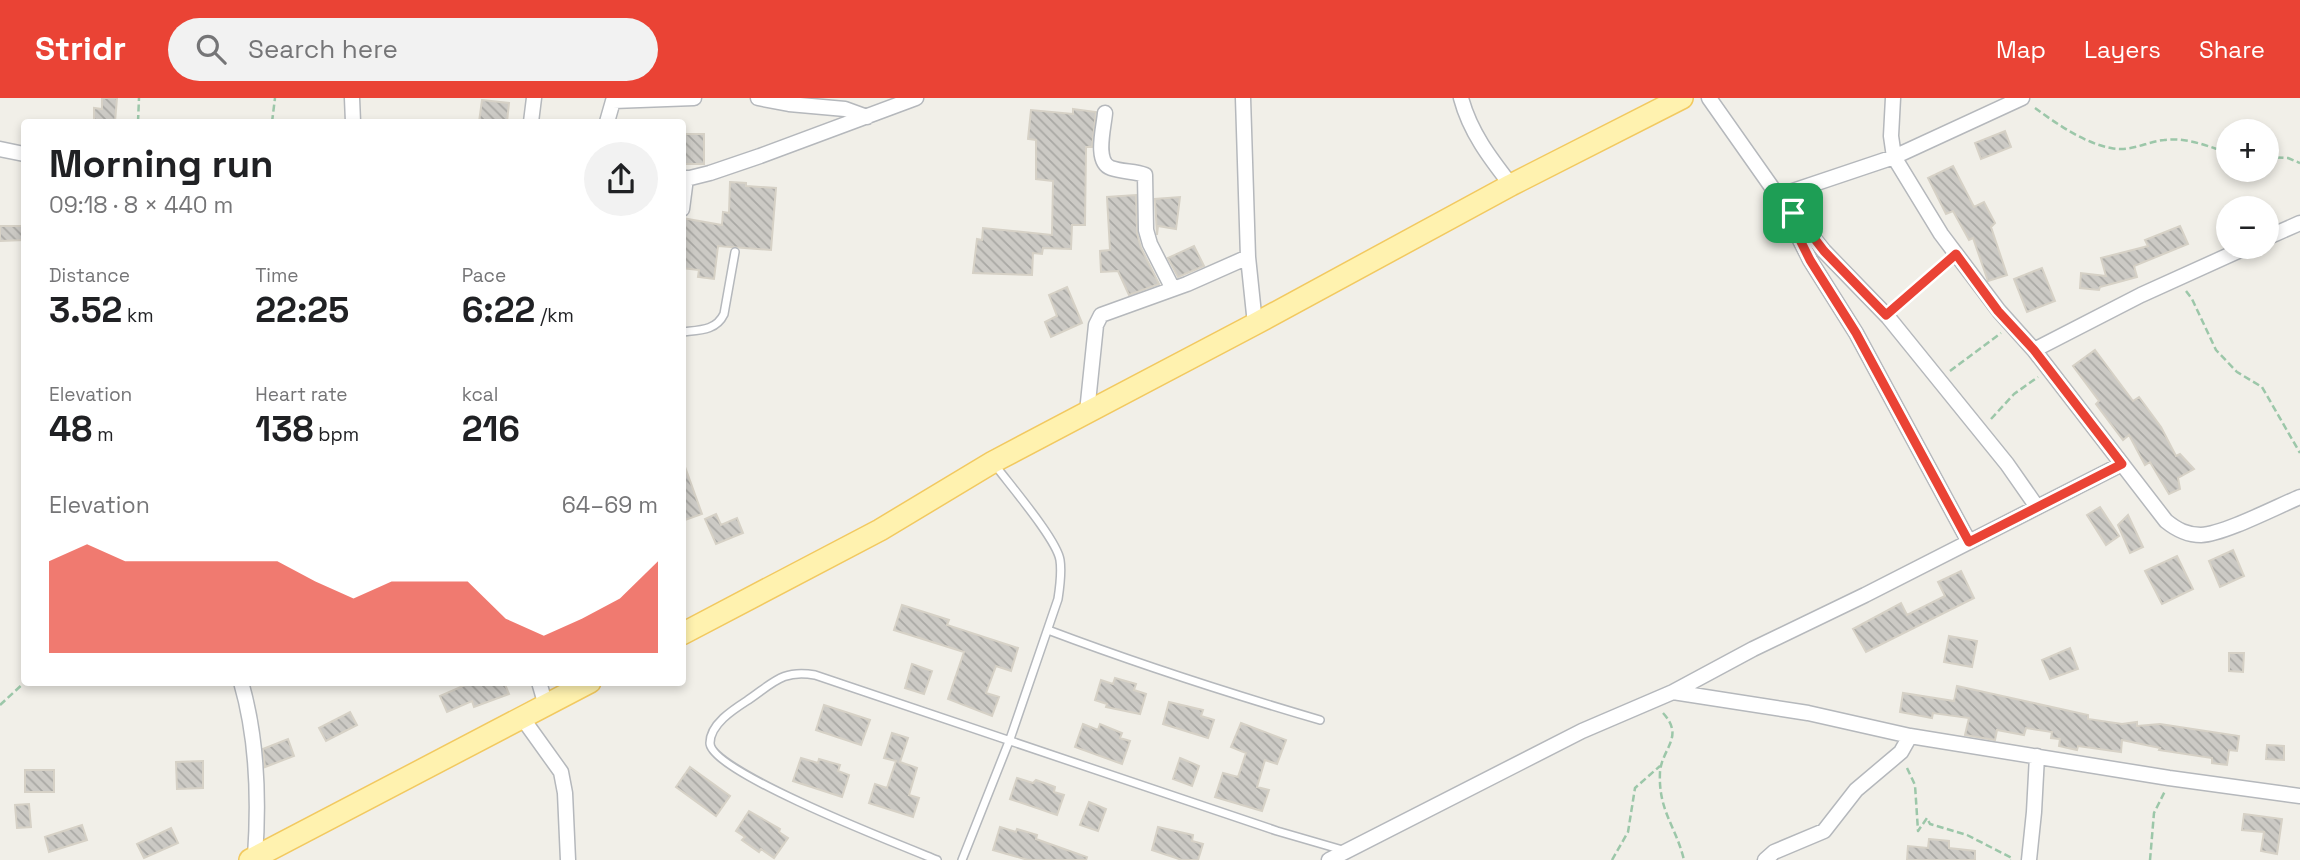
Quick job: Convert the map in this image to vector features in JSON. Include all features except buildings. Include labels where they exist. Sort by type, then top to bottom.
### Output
[{"type":"main road","points":[[686,632],[880,530],[993,462],[1511,185],[1682,98]]},
{"type":"main road","points":[[253,859],[523,719],[557,695],[580,686]]},
{"type":"street","points":[[352,98],[353,119]]},
{"type":"street","points":[[531,119],[534,98]]},
{"type":"street","points":[[608,119],[616,100],[694,98]]},
{"type":"street","points":[[758,98],[845,109],[867,117]]},
{"type":"street","points":[[686,179],[710,173],[916,98]]},
{"type":"street","points":[[1243,98],[1248,257],[1255,324]]},
{"type":"street","points":[[1461,98],[1465,113],[1483,149],[1511,185]]},
{"type":"street","points":[[1709,98],[1779,195],[1824,251],[1886,315],[2007,464],[2038,507]]},
{"type":"street","points":[[1893,98],[1891,136],[1894,157],[1956,254],[2166,521],[2177,530],[2188,534],[2211,533],[2300,497]]},
{"type":"street","points":[[1779,195],[1894,157],[2021,98]]},
{"type":"street","points":[[1105,113],[1102,157],[1105,164],[1111,168],[1143,174],[1147,178],[1146,230],[1150,244],[1173,289]]},
{"type":"street","points":[[0,149],[21,152]]},
{"type":"street","points":[[1779,195],[1810,260],[1856,333],[1969,542]]},
{"type":"street","points":[[2279,232],[2300,223]]},
{"type":"street","points":[[1087,412],[1096,325],[1101,315],[1173,289],[1248,257]]},
{"type":"street","points":[[2034,350],[2220,259]]},
{"type":"street","points":[[1329,860],[1583,731],[1673,692],[1753,649],[2122,464]]},
{"type":"street","points":[[242,686],[252,736],[259,805],[253,859]]},
{"type":"street","points":[[1673,692],[1808,713],[1910,736],[2169,778],[2300,796]]},
{"type":"street","points":[[523,719],[550,753],[561,772],[565,793],[568,860]]},
{"type":"street","points":[[1765,860],[1774,852],[1824,831],[1856,790],[1899,755],[1910,736]]},
{"type":"street","points":[[2029,860],[2036,756]]},
{"type":"lane","points":[[686,332],[705,330],[721,321],[735,252]]},
{"type":"lane","points":[[962,860],[1010,739],[1058,599],[1061,579],[1060,559],[1054,544],[993,462]]},
{"type":"lane","points":[[1048,630],[1209,687],[1320,720]]},
{"type":"lane","points":[[937,860],[783,795],[714,753],[711,736],[732,710],[776,679],[800,672],[1010,739],[1264,827],[1346,851]]},
{"type":"path","points":[[138,119],[139,98]]},
{"type":"path","points":[[272,119],[275,98]]},
{"type":"path","points":[[2021,98],[2062,127],[2096,144],[2132,149],[2175,139],[2216,149]]},
{"type":"path","points":[[2279,158],[2300,163]]},
{"type":"path","points":[[1886,315],[1956,254]]},
{"type":"path","points":[[2176,279],[2192,299],[2216,350],[2237,372],[2262,387],[2300,453]]},
{"type":"path","points":[[1939,379],[2011,325]]},
{"type":"path","points":[[1978,430],[2014,394],[2049,369]]},
{"type":"path","points":[[0,705],[21,686]]},
{"type":"path","points":[[1652,701],[1673,725],[1673,734],[1662,764],[1660,788],[1663,808],[1684,860]]},
{"type":"path","points":[[1899,755],[1915,785],[1919,831],[1927,818],[1930,824],[1967,835],[2012,858],[2011,860]]},
{"type":"path","points":[[1612,860],[1628,832],[1635,788],[1662,764]]},
{"type":"path","points":[[2150,860],[2154,813],[2169,778]]},
{"type":"route","points":[[1781,195],[1793,213],[1824,251],[1886,315],[1956,254],[1998,311],[2034,350],[2122,464],[1969,542],[1856,333],[1810,260],[1778,196],[1781,195]]}]
